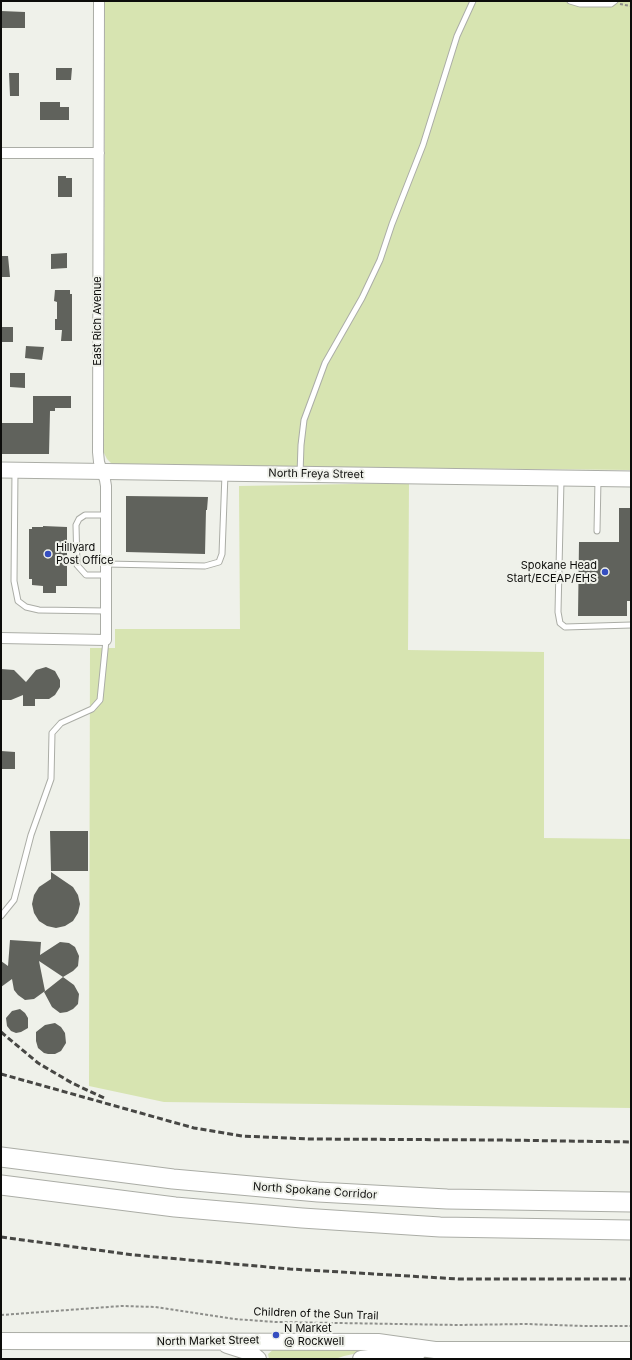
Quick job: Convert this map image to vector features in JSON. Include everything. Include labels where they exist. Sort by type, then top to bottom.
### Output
[{"type":"highway","name":"North Spokane Corridor","points":[[1,1157],[166,1179],[318,1192],[440,1198],[631,1202]]},
{"type":"highway","points":[[1,1185],[175,1208]]},
{"type":"highway","points":[[1,1198],[64,1204],[175,1208],[440,1227],[631,1230]]},
{"type":"main road","name":"North Market Street","points":[[1,1340],[216,1342],[265,1340],[378,1342],[435,1350],[631,1350]]},
{"type":"main road","points":[[216,1342],[249,1352],[258,1359]]},
{"type":"main road","points":[[361,1359],[435,1350]]},
{"type":"street","name":"East Rich Avenue","points":[[99,1],[98,452],[99,462],[106,486],[106,640]]},
{"type":"street","points":[[1,153],[99,153]]},
{"type":"street","name":"North Freya Street","points":[[8,470],[631,479]]},
{"type":"street","points":[[1,638],[106,640]]},
{"type":"lane","points":[[300,474],[304,420],[325,363],[362,298],[380,260],[392,224],[423,145],[457,36],[473,1]]},
{"type":"lane","points":[[570,1],[580,4],[611,4],[615,1]]},
{"type":"lane","points":[[8,470],[14,581],[18,601],[26,607],[40,610],[106,611]]},
{"type":"lane","points":[[106,564],[205,566],[219,562],[222,554],[225,473]]},
{"type":"lane","points":[[561,478],[558,612],[560,623],[565,627],[631,625]]},
{"type":"lane","points":[[597,532],[598,478]]},
{"type":"lane","points":[[106,515],[85,515],[79,519],[76,525],[76,555],[77,565],[86,575],[106,575]]},
{"type":"lane","points":[[1,916],[14,900],[31,835],[50,779],[52,733],[61,723],[92,709],[100,700],[106,640]]},
{"type":"path","name":"Children of the Sun Trail","points":[[1,1315],[122,1306],[154,1307],[234,1320],[276,1322],[631,1326]]},
{"type":"green space","points":[[105,1],[631,1],[631,470],[112,464],[104,453]]},
{"type":"green space","points":[[409,483],[408,650],[544,652],[544,838],[631,839],[631,1108],[164,1102],[89,1086],[90,648],[115,648],[115,629],[240,629],[239,486]]},
{"type":"green space","points":[[372,1348],[372,1350],[335,1359],[269,1359],[268,1354],[274,1349]]},
{"type":"building","points":[[1,11],[25,12],[25,28],[1,28]]},
{"type":"building","points":[[56,68],[72,68],[71,80],[56,80]]},
{"type":"building","points":[[9,73],[19,73],[19,96],[10,96]]},
{"type":"building","points":[[40,102],[60,102],[60,107],[69,107],[69,120],[40,120]]},
{"type":"building","points":[[58,176],[72,178],[72,197],[58,197]]},
{"type":"building","points":[[67,253],[67,268],[51,269],[51,254]]},
{"type":"building","points":[[1,256],[8,256],[10,277],[1,277]]},
{"type":"building","points":[[55,290],[70,290],[70,294],[72,294],[72,341],[61,341],[62,330],[55,330],[55,319],[57,319],[57,302],[54,301]]},
{"type":"building","points":[[1,327],[13,327],[13,342],[1,342]]},
{"type":"building","points":[[26,346],[44,347],[42,360],[25,358]]},
{"type":"building","points":[[10,373],[25,373],[25,388],[10,387]]},
{"type":"building","points":[[33,396],[71,396],[71,408],[55,408],[55,411],[50,411],[49,454],[1,454],[1,423],[33,423]]},
{"type":"building","points":[[126,496],[208,497],[206,510],[205,554],[126,552]]},
{"type":"building","name":"Spokane Head Start/ECEAP/EHS","points":[[619,508],[631,508],[631,601],[627,601],[627,616],[578,616],[579,542],[619,542]]},
{"type":"building","name":"Hillyard Post Office","points":[[32,527],[67,527],[67,586],[56,586],[56,593],[43,593],[43,586],[32,585],[32,579],[29,579],[29,529],[32,529]]},
{"type":"building","points":[[46,667],[55,671],[60,680],[60,687],[55,695],[49,699],[35,699],[35,706],[23,706],[23,695],[11,700],[1,700],[1,669],[14,670],[26,682],[36,670]]},
{"type":"building","points":[[1,751],[15,752],[15,769],[1,769]]},
{"type":"building","points":[[50,831],[88,831],[88,871],[51,871]]},
{"type":"building","points":[[51,872],[73,887],[78,895],[80,904],[78,913],[73,921],[65,926],[56,928],[47,926],[39,921],[34,913],[32,904],[34,895],[39,887],[51,879]]},
{"type":"building","points":[[10,940],[41,942],[40,955],[60,942],[69,943],[75,947],[79,956],[78,966],[63,977],[39,961],[45,991],[34,999],[25,1000],[14,990],[12,979],[1,987],[1,961],[8,966]]},
{"type":"building","points":[[63,977],[74,985],[79,994],[78,1004],[73,1009],[60,1013],[52,1007],[44,992]]},
{"type":"building","points":[[20,1009],[28,1018],[28,1028],[16,1033],[11,1031],[7,1026],[6,1018],[12,1011]]},
{"type":"building","points":[[55,1023],[61,1027],[65,1033],[66,1043],[61,1051],[55,1054],[44,1053],[38,1048],[36,1032],[45,1025]]},
{"type":"railway","points":[[1,1032],[38,1063],[72,1083],[104,1098]]},
{"type":"railway","points":[[1,1074],[194,1128],[242,1136],[310,1139],[631,1142]]},
{"type":"railway","points":[[1,1237],[134,1255],[290,1269],[459,1279],[631,1279]]},
{"type":"place","name":"Hillyard Post Office","points":[[48,554]]},
{"type":"place","name":"Spokane Head Start/ECEAP/EHS","points":[[605,572]]},
{"type":"place","name":"N Market @ Rockwell","points":[[276,1335]]}]
